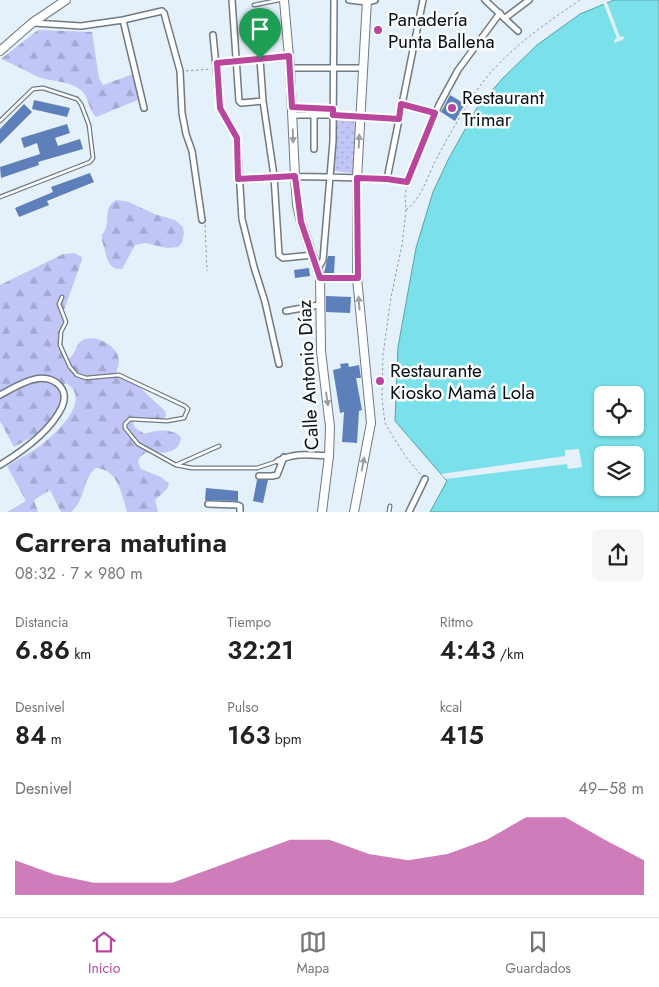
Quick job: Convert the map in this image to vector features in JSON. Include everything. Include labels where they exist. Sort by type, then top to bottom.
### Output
[{"type":"street","points":[[0,51],[32,23],[66,0]]},
{"type":"street","points":[[232,0],[240,101],[262,101]]},
{"type":"street","name":"Calle Antonio Díaz","points":[[284,0],[293,115],[295,176],[301,222],[320,278],[321,351],[330,427],[329,456],[322,512]]},
{"type":"street","points":[[318,268],[323,260],[333,140],[334,0]]},
{"type":"street","points":[[349,0],[370,1],[363,68],[357,178],[358,278],[361,334],[371,416],[354,512]]},
{"type":"street","points":[[238,179],[274,176],[330,176],[387,179],[423,0]]},
{"type":"street","points":[[485,0],[518,31]]},
{"type":"street","points":[[505,18],[529,0]]},
{"type":"street","points":[[32,23],[81,26],[123,20],[162,11],[164,13],[180,71],[182,113],[192,151],[202,220]]},
{"type":"street","points":[[415,161],[435,113],[458,70],[500,13]]},
{"type":"street","points":[[123,20],[144,108]]},
{"type":"street","points":[[213,34],[220,108],[237,138],[238,179],[242,219],[279,364]]},
{"type":"street","points":[[217,66],[236,61],[289,56]]},
{"type":"street","points":[[260,59],[262,101],[274,176],[279,254],[283,258],[312,255]]},
{"type":"street","points":[[290,68],[363,68]]},
{"type":"street","points":[[401,104],[435,113]]},
{"type":"street","points":[[292,107],[360,117],[399,119]]},
{"type":"street","points":[[293,115],[314,115],[333,112]]},
{"type":"street","points":[[314,115],[314,149]]},
{"type":"street","points":[[320,278],[358,278]]},
{"type":"street","points":[[286,311],[319,305]]},
{"type":"street","points":[[0,395],[24,382],[42,378],[58,384],[63,390],[64,396],[62,407],[49,425],[26,448],[0,465]]},
{"type":"street","points":[[278,461],[284,457],[299,455],[329,456]]},
{"type":"street","points":[[259,476],[278,475],[284,457]]},
{"type":"street","points":[[409,512],[425,479]]},
{"type":"street","points":[[208,504],[237,505],[240,506],[240,512]]},
{"type":"lane","points":[[254,5],[279,0]]},
{"type":"lane","points":[[0,121],[34,89],[43,88],[77,100],[81,104],[89,125],[92,158],[90,162],[0,197]]},
{"type":"lane","points":[[62,297],[59,304],[66,322],[61,332],[60,345],[70,367],[77,375],[86,378],[119,375],[185,406],[188,410],[184,418],[167,421],[130,419],[125,424],[127,432],[138,444],[176,465],[192,468],[257,468],[278,461]]},
{"type":"lane","points":[[176,465],[219,446]]},
{"type":"lane","points":[[389,512],[390,506]]},
{"type":"path","points":[[406,210],[412,205],[425,186],[452,130],[486,79],[522,41],[580,0]]},
{"type":"path","points":[[180,71],[217,66]]},
{"type":"path","points":[[415,161],[407,182],[405,194],[406,210],[384,355],[383,412],[385,423],[392,435],[406,457],[425,479]]},
{"type":"path","points":[[387,179],[407,182]]},
{"type":"path","points":[[202,220],[206,226],[207,272]]},
{"type":"green space","points":[[38,30],[92,32],[99,78],[103,85],[133,74],[140,99],[96,117],[81,90],[65,83],[36,76],[1,59]]},
{"type":"green space","points":[[337,119],[356,121],[353,173],[334,171]]},
{"type":"green space","points":[[117,200],[129,202],[154,214],[175,220],[183,227],[182,243],[178,247],[167,248],[145,243],[135,245],[122,269],[114,268],[107,259],[102,235],[106,228],[110,205]]},
{"type":"green space","points":[[74,253],[82,257],[82,260],[63,313],[63,357],[67,360],[70,358],[79,343],[86,339],[99,339],[105,342],[118,355],[117,376],[136,384],[165,411],[166,416],[162,420],[146,417],[136,419],[133,423],[135,428],[145,434],[163,431],[173,432],[181,437],[176,448],[172,451],[145,453],[138,462],[141,469],[161,477],[169,484],[167,489],[155,500],[158,512],[127,512],[121,491],[114,478],[103,469],[96,468],[88,478],[80,501],[71,512],[61,512],[50,490],[34,500],[38,512],[7,512],[26,501],[7,466],[48,440],[70,416],[76,398],[73,390],[66,383],[62,387],[61,403],[55,418],[43,430],[14,447],[0,421],[0,285],[63,254]]},
{"type":"shaded area","points":[[614,0],[659,0],[659,512],[430,512],[447,481],[395,421],[398,347],[416,248],[433,192],[449,158],[477,108],[503,78],[537,45],[580,14]]},
{"type":"pier","points":[[606,0],[620,37],[623,36],[624,39],[615,43],[614,40],[617,38],[603,2]]},
{"type":"pier","points":[[579,449],[582,467],[568,469],[567,464],[446,479],[441,474],[565,456],[565,450]]},
{"type":"building","name":"Restaurant Trimar","points":[[450,95],[465,104],[455,121],[441,112]]},
{"type":"building","points":[[34,100],[70,108],[67,117],[32,109]]},
{"type":"building","points":[[24,104],[32,112],[0,144],[0,129]]},
{"type":"building","points":[[67,124],[70,133],[55,138],[58,146],[80,139],[83,149],[38,162],[39,165],[1,178],[0,167],[40,154],[37,143],[24,148],[21,138]]},
{"type":"building","points":[[90,173],[94,182],[47,201],[49,205],[19,217],[15,208],[53,192],[51,187]]},
{"type":"building","points":[[328,256],[335,256],[334,273],[324,273]]},
{"type":"building","points":[[309,268],[310,276],[295,278],[294,270]]},
{"type":"building","points":[[326,296],[351,297],[350,313],[326,312]]},
{"type":"building","points":[[348,363],[349,367],[359,365],[361,378],[356,378],[362,410],[359,411],[357,443],[342,442],[344,412],[340,413],[333,370],[341,368],[340,364]]},
{"type":"building","points":[[257,480],[268,480],[263,503],[253,501]]},
{"type":"building","points":[[206,488],[238,491],[238,501],[205,500]]},
{"type":"place","name":"Panadería Punta Ballena","points":[[378,30]]},
{"type":"place","name":"Restaurant Trimar","points":[[452,108]]},
{"type":"place","name":"Restaurante Kiosko Mamá Lola","points":[[380,381]]},
{"type":"route","points":[[289,56],[292,107],[333,109],[333,115],[399,119],[401,104],[435,113],[407,182],[357,178],[358,278],[320,278],[301,222],[297,205],[295,176],[238,179],[237,138],[220,108],[217,63],[260,59],[289,56]]}]
